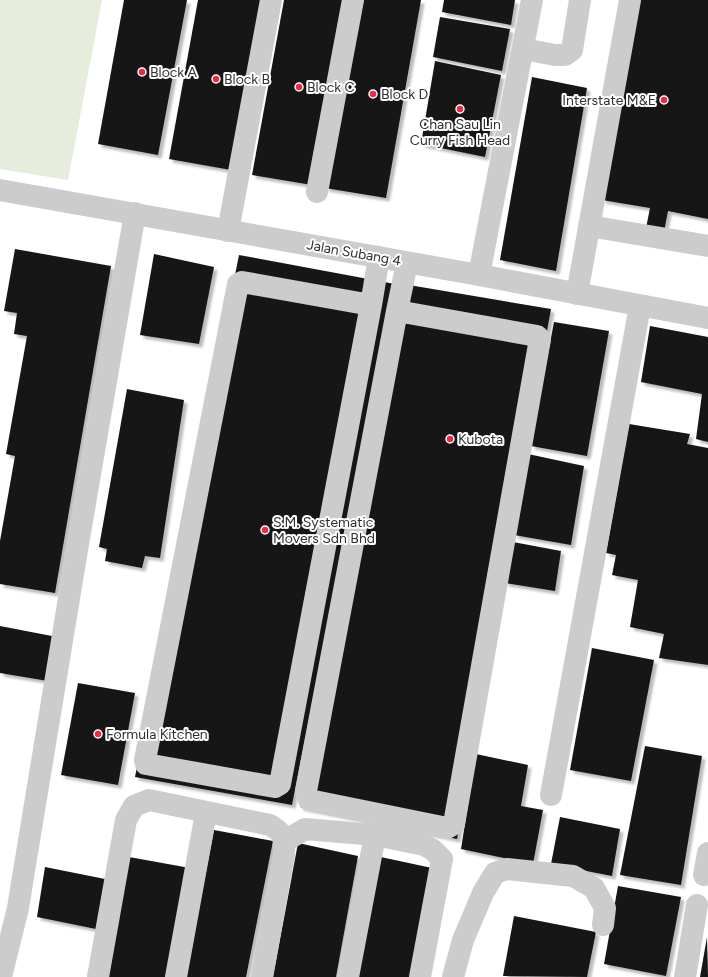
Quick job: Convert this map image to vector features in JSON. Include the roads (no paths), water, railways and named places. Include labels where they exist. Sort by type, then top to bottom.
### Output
[{"type":"street","points":[[228,231],[271,0]]},
{"type":"street","points":[[317,192],[353,0]]},
{"type":"street","points":[[479,275],[532,0]]},
{"type":"street","points":[[523,49],[555,55],[565,55],[572,50],[580,0]]},
{"type":"street","points":[[577,294],[630,0]]},
{"type":"street","name":"Jalan Subang 4","points":[[0,190],[479,275],[708,318]]},
{"type":"street","points":[[1,977],[24,877],[78,543],[135,213]]},
{"type":"street","points":[[589,226],[708,246]]},
{"type":"street","points":[[371,305],[242,282],[238,284],[146,752],[146,764],[275,787],[280,784],[380,258]]},
{"type":"street","points":[[397,311],[537,336],[540,339],[454,824],[447,828],[309,800],[306,791],[406,262]]},
{"type":"street","points":[[551,795],[640,306]]},
{"type":"street","points":[[98,977],[126,820],[134,806],[149,800],[270,825],[280,830],[285,841],[279,884],[262,977]]},
{"type":"street","points":[[176,977],[206,813]]},
{"type":"street","points":[[285,841],[305,829],[375,835],[424,845],[433,850],[442,859],[420,977]]},
{"type":"street","points":[[348,977],[375,835]]},
{"type":"street","points":[[704,875],[708,853]]},
{"type":"street","points":[[453,977],[463,940],[483,893],[495,873],[507,869],[573,876],[594,888],[605,908],[603,925]]},
{"type":"street","points":[[685,977],[697,905]]},
{"type":"place","name":"Block A","points":[[142,72]]},
{"type":"place","name":"Block B","points":[[216,79]]},
{"type":"place","name":"Block C","points":[[299,87]]},
{"type":"place","name":"Block D","points":[[373,94]]},
{"type":"place","name":"Interstate M&E","points":[[664,100]]},
{"type":"place","name":"Chan Sau Lin Curry Fish Head","points":[[460,109]]},
{"type":"place","name":"Kubota","points":[[450,439]]},
{"type":"place","name":"S.M. Systematic Movers Sdn Bhd","points":[[265,530]]},
{"type":"place","name":"Formula Kitchen","points":[[98,734]]}]
